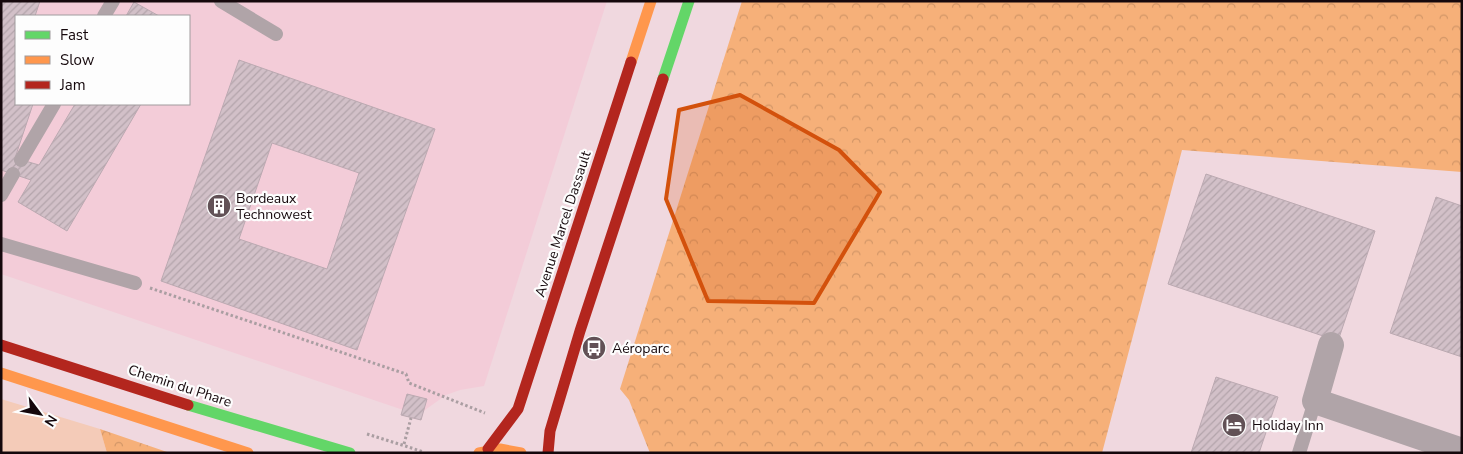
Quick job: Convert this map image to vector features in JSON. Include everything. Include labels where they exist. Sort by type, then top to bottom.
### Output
[{"type":"main road","name":"Avenue Marcel Dassault","points":[[484,451],[518,409],[651,1]]},
{"type":"main road","points":[[548,453],[550,430],[580,331],[689,1]]},
{"type":"main road","name":"Chemin du Phare","points":[[1,345],[214,413],[350,453]]},
{"type":"main road","points":[[1,374],[248,453]]},
{"type":"main road","points":[[484,451],[504,448],[521,453]]},
{"type":"street","points":[[1331,345],[1315,401],[1462,451]]},
{"type":"lane","points":[[105,15],[113,1]]},
{"type":"lane","points":[[221,1],[276,34]]},
{"type":"lane","points":[[22,160],[53,105]]},
{"type":"lane","points":[[1,195],[13,174]]},
{"type":"lane","points":[[1,244],[135,283]]},
{"type":"lane","points":[[1298,453],[1315,401]]},
{"type":"path","points":[[135,283],[406,374],[409,383],[491,415]]},
{"type":"path","points":[[404,444],[411,418]]},
{"type":"highlighted area","points":[[740,95],[839,150],[880,192],[814,303],[708,301],[666,199],[679,110]]},
{"type":"shaded area","points":[[1,1],[607,1],[484,386],[460,390],[446,395],[418,415],[1,274]]},
{"type":"shaded area","points":[[1,399],[100,429],[107,453],[1,453]]},
{"type":"green space","points":[[742,1],[1462,1],[1462,172],[1182,150],[1102,453],[650,453],[629,400],[620,389]]},
{"type":"green space","points":[[100,429],[170,453],[107,453]]},
{"type":"building","points":[[1,1],[40,1],[35,15],[15,15],[15,105],[33,105],[15,158],[39,165],[74,105],[140,105],[67,231],[18,202],[31,180],[1,170]]},
{"type":"building","points":[[134,2],[157,15],[127,15]]},
{"type":"building","name":"Bordeaux Technowest","points":[[239,60],[435,129],[357,350],[161,281]],"holes":[[[272,143],[359,173],[327,269],[239,239]]]},
{"type":"building","points":[[1206,174],[1375,231],[1338,341],[1168,284]]},
{"type":"building","points":[[1436,197],[1462,206],[1462,357],[1390,333]]},
{"type":"building","name":"Holiday Inn","points":[[1216,377],[1278,397],[1259,453],[1191,453]]},
{"type":"building","points":[[407,394],[427,399],[421,420],[401,415]]},
{"type":"traffic: fast","points":[[663,79],[689,1]]},
{"type":"traffic: fast","points":[[188,405],[350,453]]},
{"type":"traffic: slow","points":[[631,62],[651,1]]},
{"type":"traffic: slow","points":[[1,373],[248,453]]},
{"type":"traffic: slow","points":[[479,453],[500,449],[521,453]]},
{"type":"traffic: jam","points":[[488,449],[518,409],[631,62]]},
{"type":"traffic: jam","points":[[548,453],[550,431],[580,331],[663,79]]},
{"type":"traffic: jam","points":[[1,345],[188,405]]},
{"type":"place","name":"Bordeaux Technowest","points":[[219,206]]},
{"type":"place","name":"Aéroparc","points":[[594,348]]},
{"type":"place","name":"Holiday Inn","points":[[1234,425]]}]
